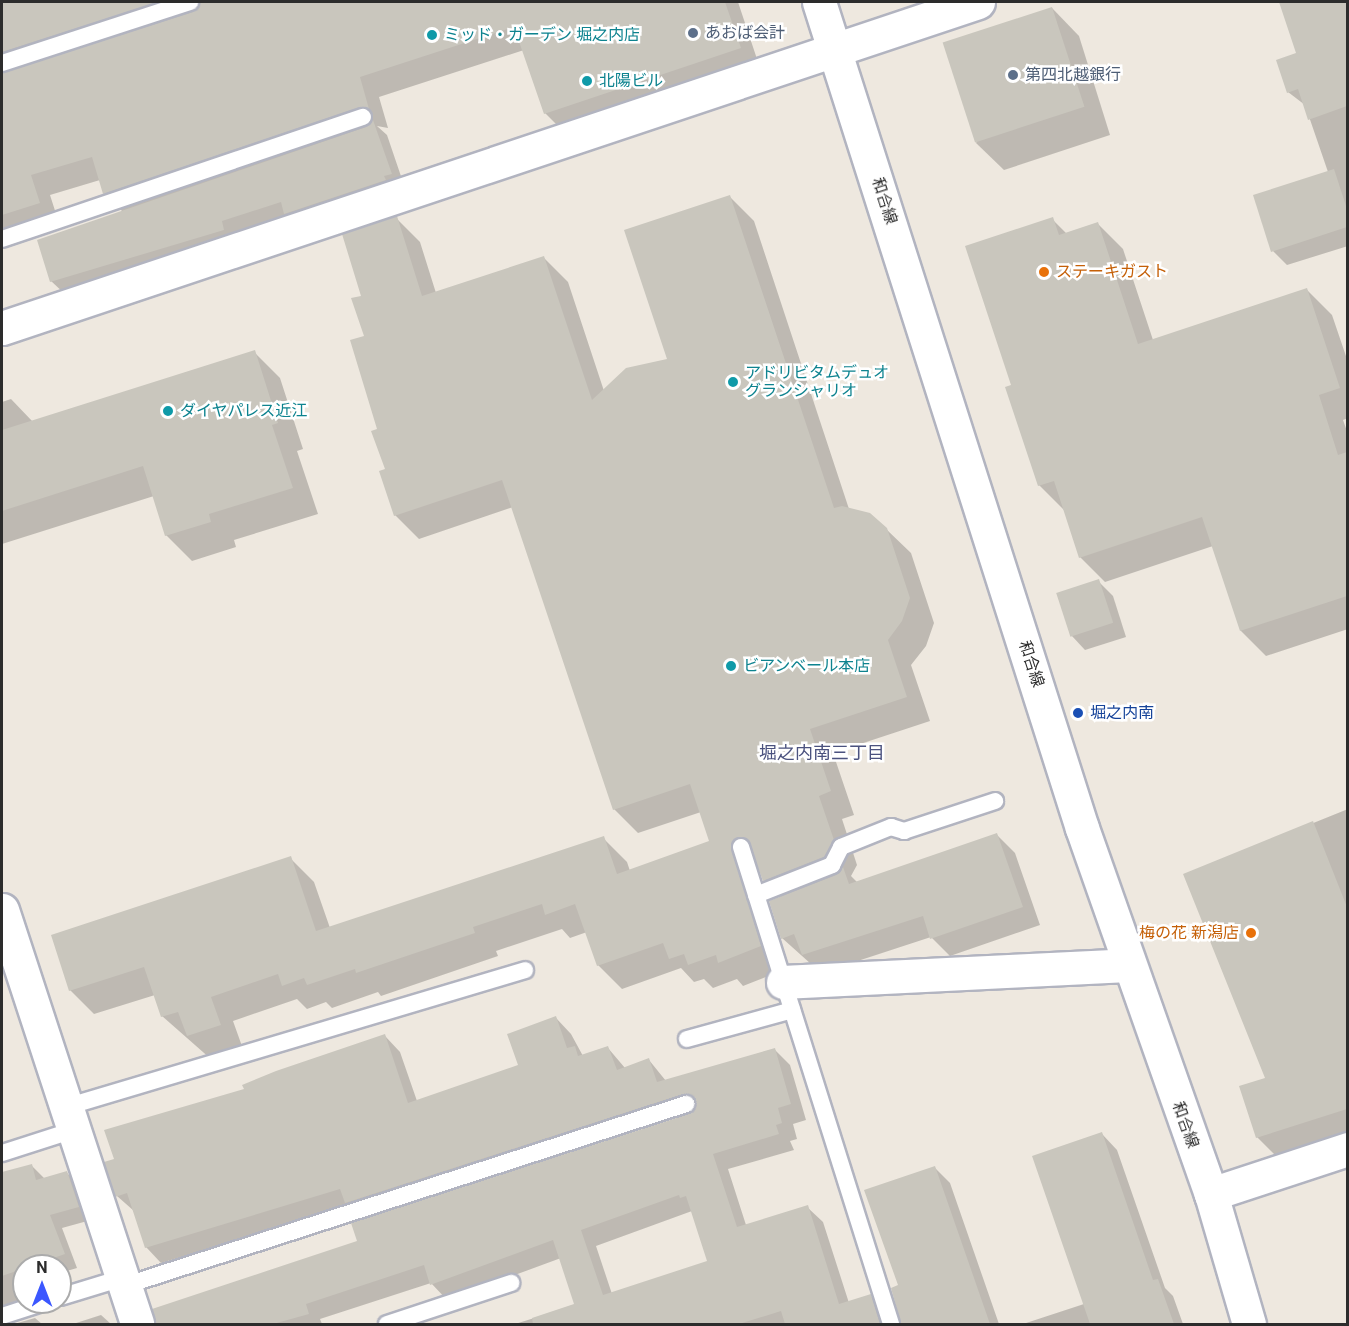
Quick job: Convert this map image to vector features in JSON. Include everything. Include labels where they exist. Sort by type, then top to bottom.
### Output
[{"type":"street","name":"和合線","points":[[819,2],[1127,964],[1211,1194],[1249,1324]]},
{"type":"street","points":[[2,328],[978,2]]},
{"type":"street","points":[[2,910],[137,1324]]},
{"type":"street","points":[[788,996],[1127,964]]},
{"type":"street","points":[[1211,1194],[1347,1149]]},
{"type":"lane","points":[[2,63],[190,2]]},
{"type":"lane","points":[[2,239],[363,117]]},
{"type":"lane","points":[[756,895],[832,865],[841,847],[891,827],[903,831],[995,801]]},
{"type":"lane","points":[[741,847],[891,1324]]},
{"type":"lane","points":[[2,1153],[70,1118],[525,970]]},
{"type":"lane","points":[[687,1039],[788,996]]},
{"type":"lane","points":[[72,1294],[123,1282],[686,1104]]},
{"type":"lane","points":[[387,1324],[511,1283]]},
{"type":"building","points":[[2,2],[158,2],[2,52]]},
{"type":"building","points":[[200,2],[725,2],[741,48],[544,114],[514,27],[360,77],[369,109],[360,107],[103,194],[92,157],[31,175],[40,203],[2,215],[2,73],[193,12]]},
{"type":"building","points":[[1279,2],[1347,2],[1347,106],[1308,120],[1298,89],[1287,93],[1276,60],[1296,53]]},
{"type":"building","name":"第四北越銀行","points":[[1052,7],[1084,107],[975,142],[943,43]]},
{"type":"building","points":[[373,120],[392,174],[384,176],[386,180],[284,214],[281,202],[222,221],[224,230],[50,282],[37,240],[366,127]]},
{"type":"building","points":[[1334,169],[1347,209],[1347,227],[1271,252],[1253,195]]},
{"type":"building","points":[[730,195],[834,508],[842,506],[870,513],[887,528],[910,598],[902,621],[888,640],[907,697],[810,729],[831,791],[819,796],[834,840],[824,857],[763,881],[748,840],[738,837],[731,844],[761,946],[718,963],[716,955],[688,965],[684,954],[669,959],[663,943],[597,966],[575,904],[545,915],[542,904],[473,927],[475,933],[356,973],[355,969],[307,985],[304,978],[282,986],[278,974],[211,997],[221,1025],[187,1036],[178,1012],[161,1017],[144,967],[69,991],[51,935],[291,856],[316,931],[604,836],[617,874],[709,841],[690,784],[613,810],[502,480],[394,516],[379,471],[385,469],[371,431],[377,429],[350,340],[364,336],[351,298],[361,296],[342,234],[397,216],[422,296],[544,256],[592,400],[626,368],[667,359],[624,230]]},
{"type":"building","points":[[1053,217],[1059,235],[1098,222],[1138,344],[1307,288],[1340,388],[1319,395],[1338,455],[1347,452],[1347,596],[1240,631],[1202,517],[1079,558],[1054,481],[1038,486],[1005,387],[1011,385],[965,246]]},
{"type":"building","name":"ダイヤパレス近江","points":[[255,350],[278,423],[272,425],[293,488],[209,514],[211,522],[165,536],[143,466],[2,511],[2,430]]},
{"type":"building","points":[[1099,579],[1113,623],[1070,637],[1056,593]]},
{"type":"building","name":"梅の花 新潟店","points":[[1313,821],[1347,907],[1347,1109],[1256,1138],[1239,1086],[1265,1078],[1183,874]]},
{"type":"building","points":[[997,833],[1023,907],[930,939],[923,916],[802,955],[794,934],[781,939],[769,901],[836,875],[843,867],[849,884]]},
{"type":"building","points":[[556,1016],[567,1048],[575,1046],[578,1056],[608,1046],[617,1070],[649,1058],[657,1082],[775,1048],[791,1104],[778,1108],[782,1123],[776,1125],[779,1134],[713,1154],[737,1227],[808,1205],[839,1304],[871,1294],[880,1324],[785,1324],[781,1311],[739,1324],[533,1324],[532,1318],[574,1304],[553,1240],[430,1285],[424,1265],[306,1304],[309,1314],[273,1324],[155,1324],[152,1309],[357,1241],[351,1223],[689,1114],[696,1101],[693,1096],[683,1094],[345,1203],[340,1189],[145,1248],[127,1193],[115,1197],[104,1162],[114,1159],[104,1130],[244,1089],[242,1085],[276,1071],[385,1034],[408,1103],[518,1065],[507,1034]],"holes":[[[679,1195],[680,1198],[686,1196],[707,1261],[603,1295],[581,1230]]]},
{"type":"building","points":[[1102,1132],[1153,1280],[1158,1279],[1174,1324],[1090,1324],[1032,1156]]},
{"type":"building","points":[[32,1164],[36,1180],[67,1171],[79,1207],[50,1215],[65,1254],[12,1254],[12,1273],[2,1276],[2,1172]]},
{"type":"building","points":[[935,1166],[990,1324],[901,1324],[891,1288],[898,1285],[864,1190]]},
{"type":"place","name":"あおば会計","points":[[693,33]]},
{"type":"place","name":"ミッド・ガーデン 堀之内店","points":[[432,35]]},
{"type":"place","name":"第四北越銀行","points":[[1013,75]]},
{"type":"place","name":"北陽ビル","points":[[587,81]]},
{"type":"place","name":"ステーキガスト","points":[[1044,272]]},
{"type":"place","name":"アドリビタムデュオ グランシャリオ","points":[[733,382]]},
{"type":"place","name":"ダイヤパレス近江","points":[[168,411]]},
{"type":"place","name":"ビアンベール本店","points":[[731,666]]},
{"type":"place","name":"堀之内南","points":[[1078,713]]},
{"type":"place","name":"梅の花 新潟店","points":[[1251,933]]},
{"type":"district","name":"堀之内南三丁目","points":[[822,753]]}]
